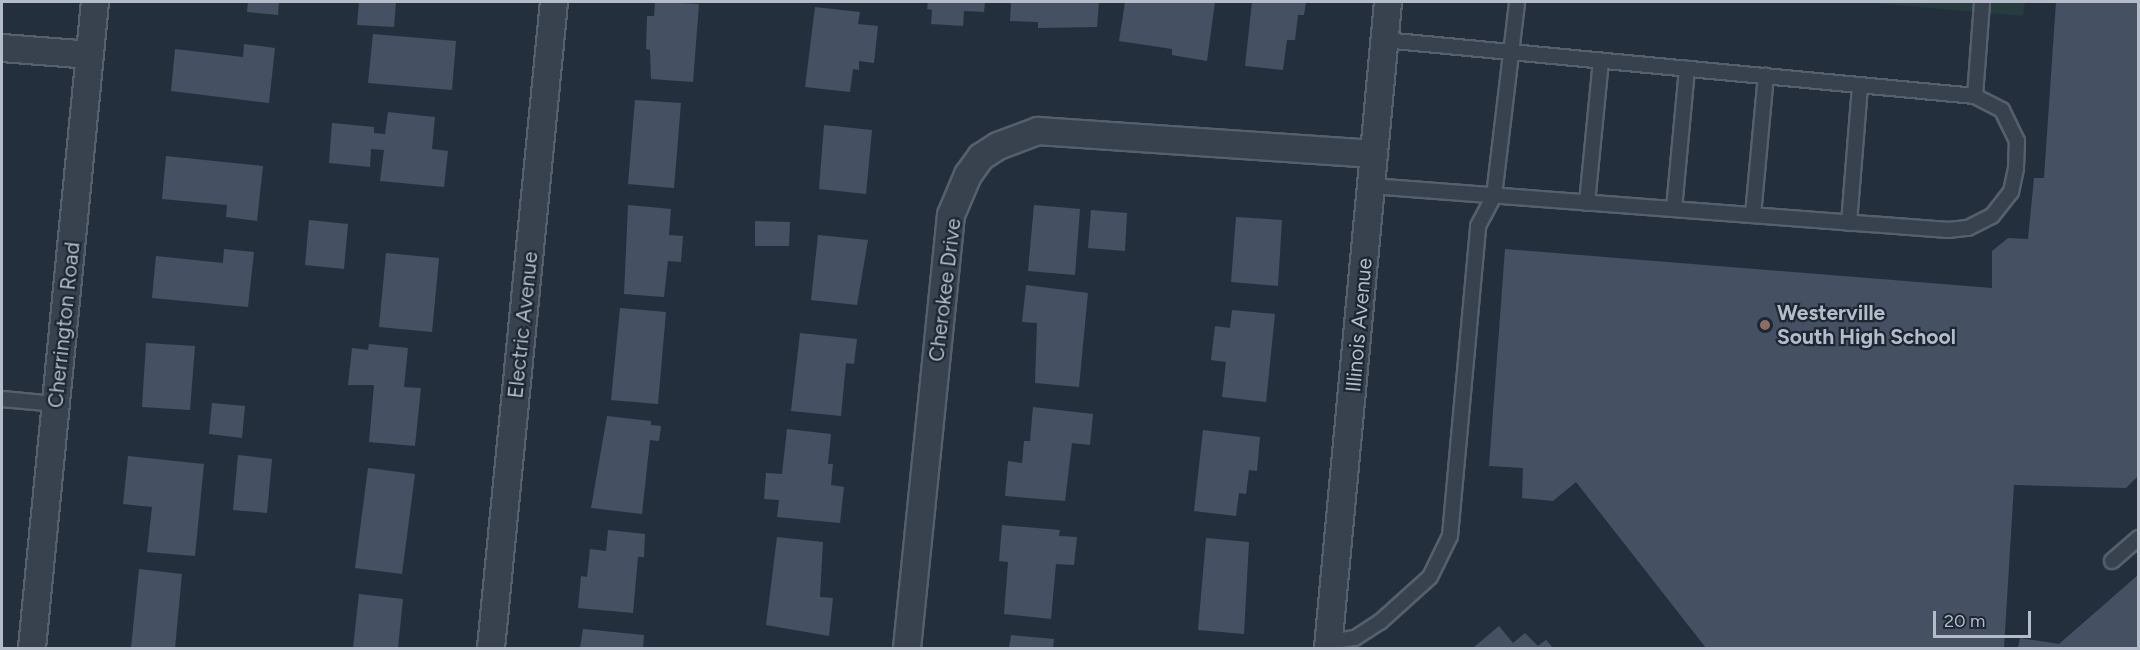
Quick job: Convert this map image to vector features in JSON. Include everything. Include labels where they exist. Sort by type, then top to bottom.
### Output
[{"type":"street","name":"Cherrington Road","points":[[32,648],[95,2]]},
{"type":"street","name":"Electric Avenue","points":[[491,648],[554,2]]},
{"type":"street","name":"Illinois Avenue","points":[[1329,645],[1388,2]]},
{"type":"street","points":[[2,48],[90,55]]},
{"type":"street","name":"Cherokee Drive","points":[[907,648],[951,215],[968,176],[981,157],[998,146],[1038,131],[1374,154]]},
{"type":"lane","points":[[1329,645],[1355,638],[1380,622],[1430,577],[1450,536],[1478,226],[1494,196],[1516,2]]},
{"type":"lane","points":[[1975,96],[1982,2]]},
{"type":"lane","points":[[1371,186],[1948,230],[1968,228],[1992,216],[2011,192],[2017,141],[2002,110],[1975,96],[1384,40]]},
{"type":"lane","points":[[1587,203],[1601,61]]},
{"type":"lane","points":[[1674,209],[1688,69]]},
{"type":"lane","points":[[1753,215],[1766,76]]},
{"type":"lane","points":[[1849,223],[1860,85]]},
{"type":"lane","points":[[2,399],[56,404]]},
{"type":"lane","points":[[2112,561],[2139,537]]},
{"type":"green space","points":[[1862,2],[2025,2],[2023,16]]},
{"type":"building","points":[[248,2],[279,2],[278,15],[247,12]]},
{"type":"building","points":[[359,2],[396,2],[394,27],[357,25]]},
{"type":"building","points":[[655,2],[699,4],[693,82],[651,79],[650,50],[646,49],[647,16],[654,16]]},
{"type":"building","points":[[928,2],[985,2],[984,12],[964,11],[963,26],[931,24],[932,10],[927,9]]},
{"type":"building","points":[[1011,2],[1099,2],[1097,27],[1038,28],[1038,22],[1010,21]]},
{"type":"building","points":[[1125,2],[1215,2],[1207,61],[1172,55],[1172,49],[1119,41]]},
{"type":"building","points":[[1252,2],[1306,2],[1304,15],[1298,15],[1295,40],[1287,40],[1283,70],[1245,66]]},
{"type":"building","name":"Westerville South High School","points":[[2056,2],[2138,2],[2138,476],[2126,488],[2014,485],[2004,648],[1706,648],[1576,482],[1553,501],[1522,498],[1523,468],[1489,466],[1505,249],[1992,288],[1992,251],[2008,238],[2028,239],[2034,178],[2044,178]]},
{"type":"building","points":[[815,7],[860,12],[858,24],[878,26],[874,63],[859,61],[859,70],[853,69],[850,92],[805,87]]},
{"type":"building","points":[[373,34],[456,41],[452,90],[368,83]]},
{"type":"building","points":[[244,44],[275,48],[269,103],[171,91],[175,49],[243,57]]},
{"type":"building","points":[[635,100],[681,103],[674,188],[628,184]]},
{"type":"building","points":[[388,112],[435,117],[432,149],[448,151],[444,187],[380,181],[384,150],[371,149],[370,167],[329,163],[332,123],[374,127],[374,133],[385,134]]},
{"type":"building","points":[[824,125],[872,130],[866,194],[819,189]]},
{"type":"building","points":[[166,156],[263,166],[257,221],[226,217],[227,205],[162,199]]},
{"type":"building","points":[[628,205],[671,209],[669,235],[683,236],[681,262],[668,261],[664,297],[624,294]]},
{"type":"building","points":[[1034,205],[1080,209],[1075,275],[1028,271]]},
{"type":"building","points":[[1091,210],[1127,213],[1125,251],[1088,248]]},
{"type":"building","points":[[1236,217],[1282,220],[1278,286],[1231,282]]},
{"type":"building","points":[[309,220],[348,224],[344,269],[305,265]]},
{"type":"building","points":[[755,221],[790,222],[789,246],[755,246]]},
{"type":"building","points":[[818,235],[868,240],[857,305],[811,300]]},
{"type":"building","points":[[224,249],[254,252],[248,307],[152,298],[156,256],[223,263]]},
{"type":"building","points":[[386,253],[439,258],[432,332],[379,327]]},
{"type":"building","points":[[1026,285],[1088,293],[1079,387],[1035,383],[1037,323],[1022,322]]},
{"type":"building","points":[[620,308],[666,312],[658,404],[611,400]]},
{"type":"building","points":[[1232,310],[1275,314],[1266,402],[1222,397],[1226,362],[1211,360],[1215,326],[1230,328]]},
{"type":"building","points":[[800,333],[857,339],[854,364],[846,363],[841,416],[791,411]]},
{"type":"building","points":[[146,343],[195,346],[190,410],[142,407]]},
{"type":"building","points":[[369,344],[408,348],[404,387],[421,388],[415,446],[369,442],[374,385],[348,385],[352,348],[368,350]]},
{"type":"building","points":[[212,403],[245,406],[242,438],[209,434]]},
{"type":"building","points":[[1033,407],[1093,414],[1090,445],[1072,443],[1065,501],[1005,496],[1008,461],[1022,463],[1024,441],[1030,441]]},
{"type":"building","points":[[607,416],[651,421],[651,425],[661,426],[659,441],[650,440],[642,514],[591,508]]},
{"type":"building","points":[[787,429],[831,434],[828,464],[833,464],[831,485],[844,487],[840,523],[777,517],[779,500],[764,499],[766,473],[782,474]]},
{"type":"building","points":[[1203,430],[1260,437],[1257,471],[1249,470],[1246,494],[1239,493],[1236,516],[1194,511]]},
{"type":"building","points":[[238,455],[272,459],[267,513],[233,510]]},
{"type":"building","points":[[128,456],[204,464],[195,556],[147,552],[152,507],[123,504]]},
{"type":"building","points":[[368,468],[415,474],[402,574],[355,568]]},
{"type":"building","points":[[1002,525],[1060,530],[1059,536],[1077,537],[1074,565],[1056,564],[1051,619],[1004,614],[1008,562],[999,561]]},
{"type":"building","points":[[608,530],[645,534],[644,557],[638,557],[633,613],[578,608],[581,576],[587,577],[590,549],[606,551]]},
{"type":"building","points":[[777,537],[823,542],[820,597],[833,598],[829,636],[766,625]]},
{"type":"building","points":[[1206,538],[1249,542],[1244,634],[1198,630]]},
{"type":"building","points":[[139,569],[182,574],[175,648],[131,648]]},
{"type":"building","points":[[2138,575],[2138,648],[2018,648],[2020,638],[2059,644]]},
{"type":"building","points":[[359,594],[403,599],[398,648],[353,648]]},
{"type":"building","points":[[1499,626],[1513,643],[1525,633],[1538,646],[1546,640],[1553,648],[1473,648]]},
{"type":"building","points":[[583,629],[644,635],[643,648],[580,648]]},
{"type":"building","points":[[1011,635],[1054,639],[1053,648],[1009,648]]},
{"type":"place","name":"Westerville South High School","points":[[1765,325]]}]
